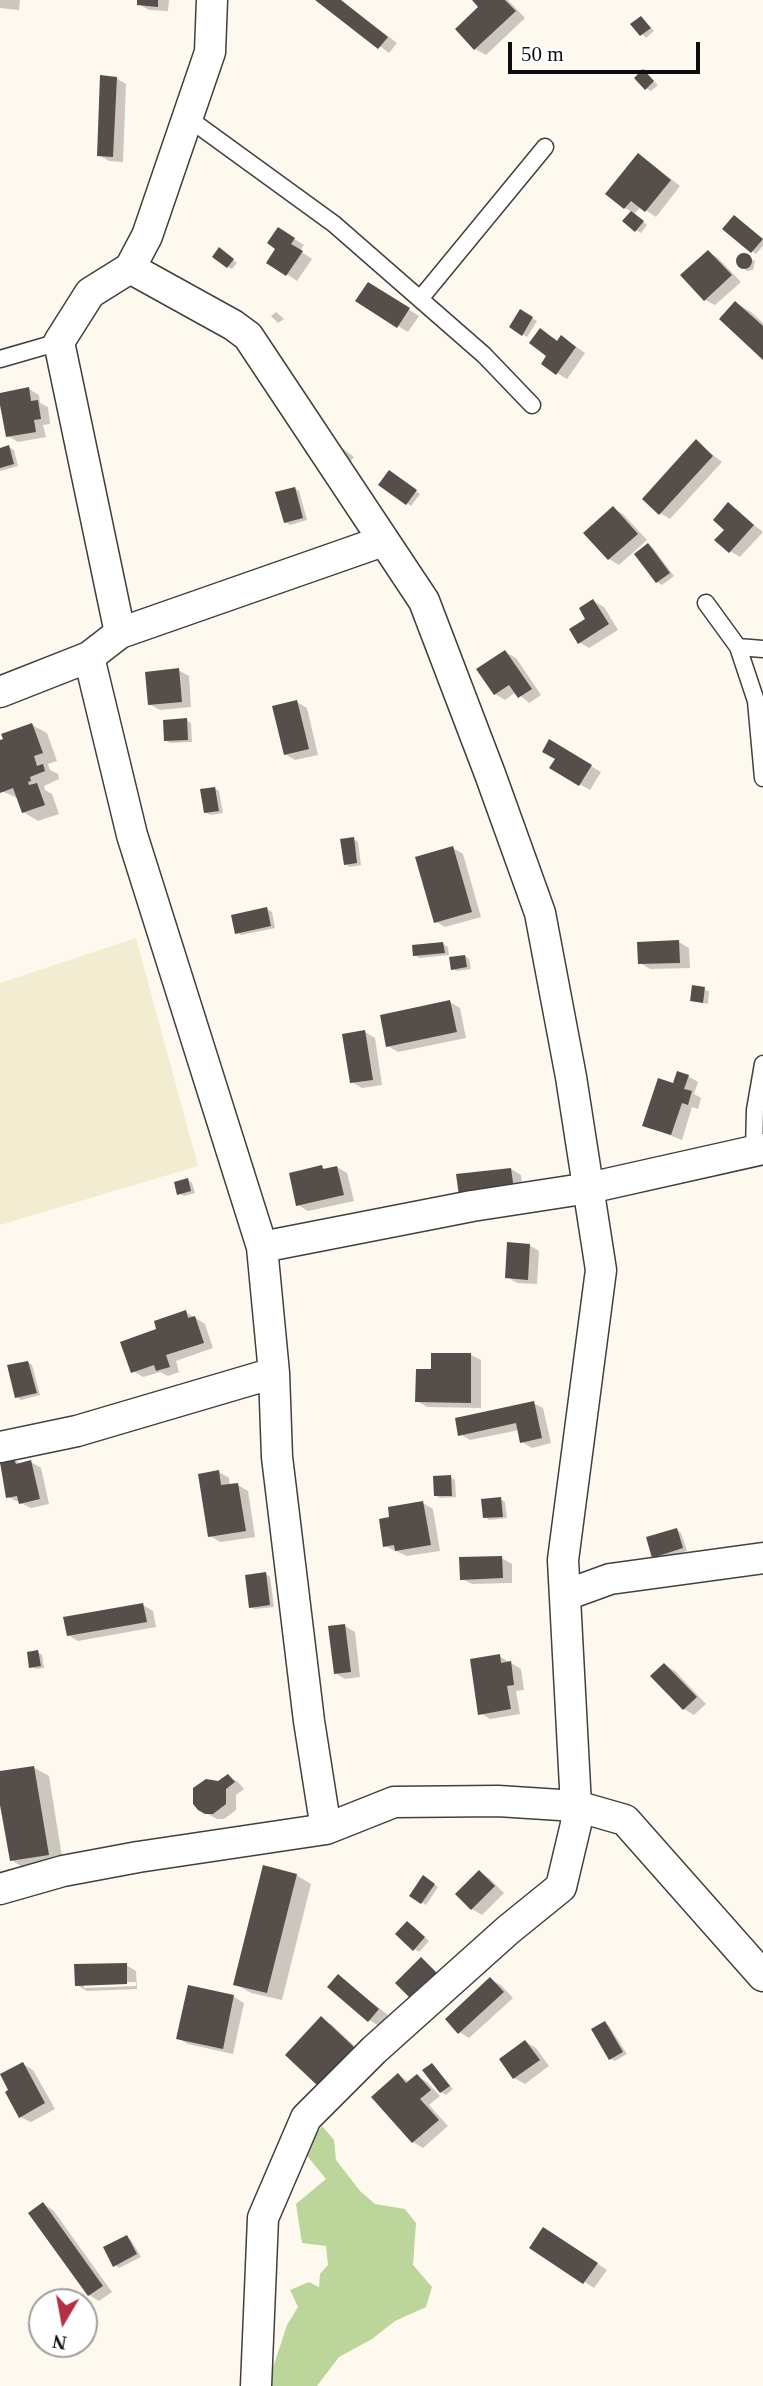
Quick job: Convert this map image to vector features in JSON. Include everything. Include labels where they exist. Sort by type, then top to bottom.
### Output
[{"type":"street","points":[[120,634],[59,342],[90,293],[130,268],[147,236],[210,52],[212,0]]},
{"type":"street","points":[[130,268],[248,336],[424,601],[540,913],[601,1270],[563,1560],[576,1824],[561,1887],[438,1992],[374,2050],[306,2118],[263,2218],[256,2386]]},
{"type":"street","points":[[0,692],[89,657],[120,634],[383,541]]},
{"type":"street","points":[[89,657],[132,835],[262,1247],[274,1373],[277,1457],[326,1829]]},
{"type":"street","points":[[262,1247],[472,1206],[589,1188],[758,1150]]},
{"type":"street","points":[[0,1447],[77,1432],[274,1373]]},
{"type":"street","points":[[566,1595],[610,1579],[763,1558]]},
{"type":"street","points":[[0,1889],[63,1871],[138,1857],[326,1829],[394,1802],[498,1801],[576,1806],[625,1820],[763,1976]]},
{"type":"lane","points":[[188,118],[334,224],[484,355],[532,405]]},
{"type":"lane","points":[[420,299],[545,147]]},
{"type":"lane","points":[[0,359],[59,342]]},
{"type":"lane","points":[[706,603],[738,647],[756,701],[763,778]]},
{"type":"lane","points":[[738,647],[763,649]]},
{"type":"lane","points":[[758,1150],[755,1110],[763,1064]]},
{"type":"shaded area","points":[[136,938],[198,1166],[0,1225],[0,983]]},
{"type":"green space","points":[[322,2126],[334,2140],[336,2160],[360,2191],[375,2204],[405,2209],[416,2223],[413,2265],[432,2287],[426,2307],[395,2321],[372,2339],[339,2357],[317,2386],[267,2386],[287,2325],[298,2307],[290,2290],[309,2282],[319,2287],[320,2274],[328,2265],[326,2246],[302,2243],[296,2204],[326,2179],[304,2152]]},
{"type":"building","points":[[137,0],[158,0],[158,7],[137,5]]},
{"type":"building","points":[[315,0],[341,0],[388,37],[378,49]]},
{"type":"building","points":[[472,0],[505,0],[516,11],[474,50],[455,29],[478,7]]},
{"type":"building","points":[[641,16],[651,28],[640,36],[630,24]]},
{"type":"building","points":[[643,69],[654,81],[645,90],[634,78]]},
{"type":"building","points":[[100,75],[117,77],[113,157],[97,156]]},
{"type":"building","points":[[638,153],[671,180],[645,212],[631,201],[624,209],[605,194]]},
{"type":"building","points":[[631,211],[644,221],[635,232],[622,221]]},
{"type":"building","points":[[734,215],[763,239],[751,253],[722,229]]},
{"type":"building","points":[[278,227],[295,238],[291,244],[303,251],[286,276],[266,263],[275,249],[267,243]]},
{"type":"building","points":[[219,247],[234,259],[227,268],[212,257]]},
{"type":"building","points":[[708,250],[732,275],[704,301],[680,275]]},
{"type":"building","points":[[744,253],[750,255],[750,267],[744,269],[738,267],[736,261],[738,255]]},
{"type":"building","points":[[368,282],[410,308],[397,328],[355,301]]},
{"type":"building","points":[[735,301],[763,326],[763,360],[719,319]]},
{"type":"building","points":[[520,309],[533,317],[522,336],[509,327]]},
{"type":"building","points":[[540,328],[557,341],[561,335],[576,347],[556,375],[541,364],[546,356],[529,343]]},
{"type":"building","points":[[29,387],[31,401],[38,400],[41,419],[34,420],[36,432],[6,437],[0,393]]},
{"type":"building","points":[[696,439],[713,456],[659,515],[642,499]]},
{"type":"building","points":[[9,445],[14,464],[0,468],[0,448]]},
{"type":"building","points":[[389,470],[417,490],[406,505],[378,485]]},
{"type":"building","points":[[295,487],[303,518],[284,523],[275,492]]},
{"type":"building","points":[[728,502],[754,525],[729,553],[714,540],[724,530],[713,520]]},
{"type":"building","points":[[613,506],[638,534],[608,560],[583,533]]},
{"type":"building","points":[[648,543],[670,573],[656,583],[634,554]]},
{"type":"building","points":[[593,599],[609,624],[578,644],[569,629],[585,619],[579,608]]},
{"type":"building","points":[[505,650],[532,689],[518,698],[509,685],[494,695],[476,669]]},
{"type":"building","points":[[179,668],[182,702],[148,705],[145,672]]},
{"type":"building","points":[[297,700],[309,749],[284,755],[272,706]]},
{"type":"building","points":[[187,718],[188,740],[164,741],[163,720]]},
{"type":"building","points":[[32,723],[43,753],[34,756],[37,766],[43,764],[45,771],[30,777],[31,781],[28,782],[29,785],[37,783],[45,805],[22,813],[13,788],[0,793],[0,740],[3,739],[1,734]]},
{"type":"building","points":[[549,739],[592,765],[579,786],[549,768],[555,759],[542,752]]},
{"type":"building","points":[[215,787],[219,811],[204,813],[200,789]]},
{"type":"building","points":[[354,837],[357,863],[344,865],[340,839]]},
{"type":"building","points":[[453,846],[472,912],[434,923],[415,857]]},
{"type":"building","points":[[267,907],[271,926],[235,934],[231,915]]},
{"type":"building","points":[[679,940],[680,963],[638,964],[637,942]]},
{"type":"building","points":[[443,942],[445,953],[413,956],[412,945]]},
{"type":"building","points":[[465,955],[467,967],[451,970],[449,957]]},
{"type":"building","points":[[692,985],[705,987],[703,1003],[690,1001]]},
{"type":"building","points":[[450,1000],[457,1032],[386,1047],[380,1015]]},
{"type":"building","points":[[365,1030],[373,1080],[350,1083],[342,1034]]},
{"type":"building","points":[[677,1071],[689,1075],[684,1089],[692,1091],[688,1105],[682,1103],[671,1135],[642,1126],[658,1078],[673,1083]]},
{"type":"building","points":[[322,1165],[323,1169],[337,1166],[344,1195],[296,1206],[289,1173]]},
{"type":"building","points":[[511,1168],[514,1190],[459,1196],[456,1174]]},
{"type":"building","points":[[188,1178],[191,1191],[177,1195],[174,1182]]},
{"type":"building","points":[[507,1242],[530,1244],[528,1280],[505,1278]]},
{"type":"building","points":[[186,1310],[188,1318],[195,1316],[204,1343],[166,1355],[170,1367],[156,1371],[154,1365],[131,1373],[120,1342],[156,1329],[154,1321]]},
{"type":"building","points":[[431,1353],[471,1353],[471,1403],[415,1402],[416,1369],[431,1369]]},
{"type":"building","points":[[28,1361],[37,1393],[15,1398],[7,1365]]},
{"type":"building","points":[[534,1401],[542,1438],[520,1443],[516,1423],[458,1436],[455,1418]]},
{"type":"building","points":[[14,1459],[16,1464],[31,1460],[40,1499],[19,1504],[17,1496],[6,1498],[0,1462]]},
{"type":"building","points":[[219,1470],[221,1485],[238,1483],[246,1531],[208,1537],[198,1474]]},
{"type":"building","points":[[451,1475],[452,1496],[434,1496],[433,1476]]},
{"type":"building","points":[[501,1497],[503,1517],[483,1518],[481,1499]]},
{"type":"building","points":[[423,1501],[431,1545],[395,1551],[394,1545],[383,1547],[379,1519],[389,1517],[388,1507]]},
{"type":"building","points":[[677,1528],[683,1548],[652,1558],[646,1537]]},
{"type":"building","points":[[502,1556],[503,1578],[460,1580],[459,1557]]},
{"type":"building","points":[[266,1572],[270,1605],[249,1608],[245,1575]]},
{"type":"building","points":[[143,1603],[147,1622],[67,1636],[63,1617]]},
{"type":"building","points":[[345,1624],[351,1672],[334,1674],[328,1626]]},
{"type":"building","points":[[38,1650],[41,1666],[29,1668],[27,1652]]},
{"type":"building","points":[[500,1654],[501,1663],[511,1661],[514,1685],[507,1686],[511,1709],[478,1715],[470,1659]]},
{"type":"building","points":[[664,1663],[697,1697],[683,1710],[650,1676]]},
{"type":"building","points":[[34,1766],[49,1855],[10,1861],[0,1805],[0,1771]]},
{"type":"building","points":[[228,1774],[235,1782],[226,1789],[226,1804],[213,1814],[198,1810],[193,1804],[193,1788],[206,1779],[218,1781]]},
{"type":"building","points":[[263,1865],[297,1874],[267,1993],[233,1985]]},
{"type":"building","points":[[479,1870],[495,1886],[471,1910],[455,1894]]},
{"type":"building","points":[[423,1875],[435,1884],[421,1904],[409,1896]]},
{"type":"building","points":[[407,1921],[425,1937],[413,1951],[395,1934]]},
{"type":"building","points":[[421,1957],[439,1975],[413,2001],[395,1983]]},
{"type":"building","points":[[127,1963],[127,1984],[75,1986],[74,1964]]},
{"type":"building","points":[[338,1974],[379,2009],[368,2022],[327,1987]]},
{"type":"building","points":[[490,1977],[504,1992],[458,2034],[445,2019]]},
{"type":"building","points":[[188,1985],[234,1995],[223,2049],[176,2039]]},
{"type":"building","points":[[321,2016],[354,2047],[318,2086],[285,2055]]},
{"type":"building","points":[[605,2021],[623,2052],[609,2060],[591,2029]]},
{"type":"building","points":[[525,2040],[540,2060],[513,2079],[499,2059]]},
{"type":"building","points":[[23,2062],[45,2103],[19,2118],[5,2092],[8,2090],[0,2074]]},
{"type":"building","points":[[432,2063],[450,2086],[440,2093],[422,2070]]},
{"type":"building","points":[[398,2073],[406,2083],[417,2074],[431,2090],[420,2099],[439,2120],[412,2143],[371,2097]]},
{"type":"building","points":[[43,2202],[103,2286],[98,2289],[82,2288],[28,2213]]},
{"type":"building","points":[[543,2227],[598,2263],[583,2284],[529,2248]]},
{"type":"building","points":[[127,2235],[137,2254],[113,2267],[103,2247]]}]
